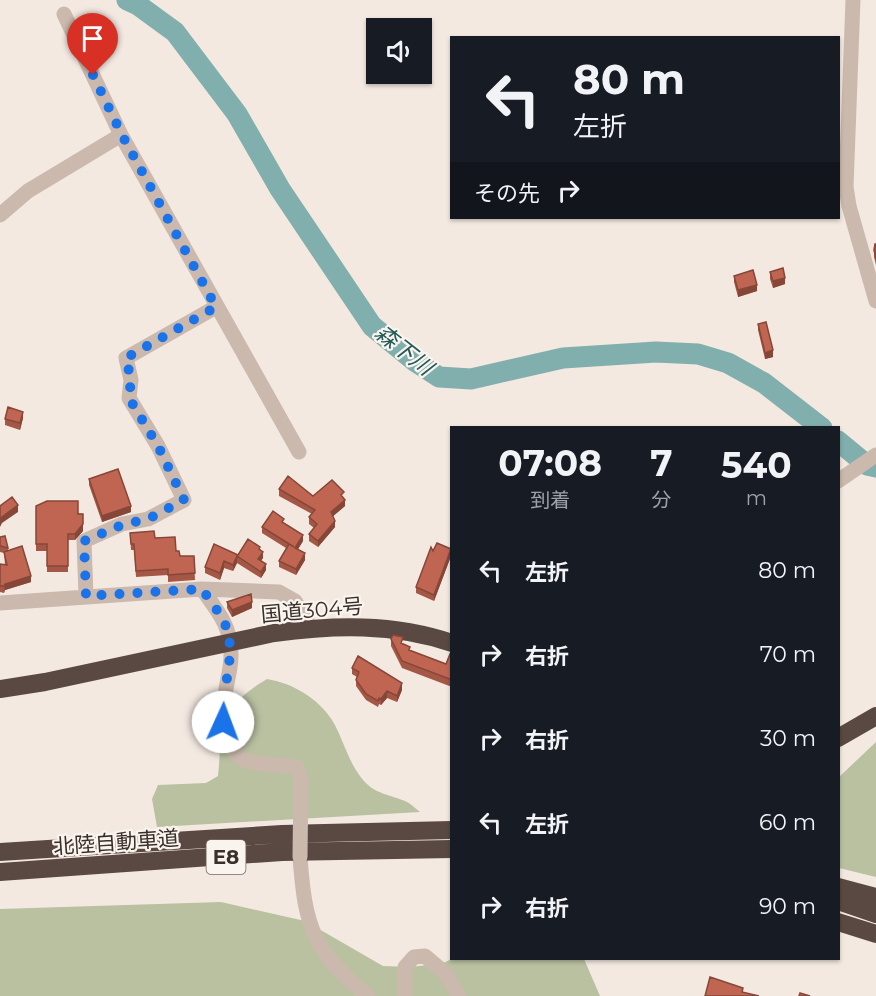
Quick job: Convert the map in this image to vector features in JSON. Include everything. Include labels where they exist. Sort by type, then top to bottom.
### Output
[{"type":"highway","name":"国道304号","points":[[0,689],[45,682],[230,642],[311,628],[372,627],[450,643]]},
{"type":"highway","points":[[840,737],[876,716]]},
{"type":"highway","name":"北陸自動車道","points":[[0,852],[282,834],[450,830]]},
{"type":"highway","name":"北陸自動車道","points":[[0,872],[282,852],[450,849]]},
{"type":"highway","points":[[180,860],[342,856],[450,862]]},
{"type":"highway","points":[[840,888],[876,897]]},
{"type":"highway","points":[[840,902],[876,914]]},
{"type":"highway","points":[[840,923],[876,934]]},
{"type":"street","points":[[853,0],[846,186],[849,206],[876,301]]},
{"type":"street","points":[[64,14],[122,135],[299,452]]},
{"type":"street","points":[[0,215],[28,191],[122,135]]},
{"type":"street","points":[[86,596],[84,541],[122,525],[148,519],[184,500],[158,446],[129,398],[131,380],[126,358],[216,307]]},
{"type":"street","points":[[840,480],[876,454]]},
{"type":"street","points":[[202,589],[224,622],[230,642],[230,658],[222,706],[223,722],[236,755],[246,761],[297,767],[301,778],[302,897],[318,946],[346,978],[369,996]]},
{"type":"street","points":[[0,603],[202,589],[279,592],[296,601],[311,628]]},
{"type":"street","points":[[405,996],[405,967],[414,957],[425,956],[445,973],[459,996]]},
{"type":"green space","points":[[267,679],[286,684],[312,698],[332,720],[354,767],[364,781],[378,791],[407,802],[420,812],[157,827],[152,799],[158,785],[206,783],[218,776],[226,718],[240,699]]},
{"type":"green space","points":[[876,742],[876,877],[840,868],[840,776]]},
{"type":"green space","points":[[221,902],[305,921],[383,966],[411,967],[443,963],[450,960],[584,960],[600,996],[0,996],[0,909]]},
{"type":"building","points":[[783,268],[785,278],[773,281],[770,272]]},
{"type":"building","points":[[753,270],[757,285],[738,290],[734,276]]},
{"type":"building","points":[[766,322],[773,350],[765,353],[758,324]]},
{"type":"building","points":[[8,407],[23,412],[20,423],[5,419]]},
{"type":"building","points":[[118,469],[131,506],[102,516],[89,479]]},
{"type":"building","points":[[288,476],[313,496],[332,480],[344,492],[341,495],[345,500],[331,512],[335,521],[318,541],[309,534],[317,524],[309,517],[315,510],[279,489]]},
{"type":"building","points":[[12,497],[18,505],[0,521],[0,506]]},
{"type":"building","points":[[47,501],[78,501],[78,514],[83,514],[83,524],[75,534],[68,534],[68,566],[47,566],[47,544],[36,544],[36,506]]},
{"type":"building","points":[[273,511],[284,519],[282,522],[303,535],[295,548],[305,553],[296,569],[279,561],[289,544],[294,547],[262,527]]},
{"type":"building","points":[[154,531],[155,538],[175,537],[176,551],[179,551],[180,556],[194,556],[195,573],[168,575],[168,569],[136,571],[134,544],[131,544],[130,533]]},
{"type":"building","points":[[5,536],[8,548],[0,546],[0,537]]},
{"type":"building","points":[[248,539],[260,547],[259,549],[263,552],[258,559],[266,564],[261,572],[237,556],[233,565],[224,561],[220,573],[205,567],[214,544],[238,555]]},
{"type":"building","points":[[437,543],[450,549],[434,595],[416,587],[431,547],[433,551]]},
{"type":"building","points":[[22,546],[31,576],[0,586],[0,564],[7,565],[4,552]]},
{"type":"building","points":[[251,594],[252,602],[232,610],[227,602]]},
{"type":"building","points":[[393,635],[403,637],[401,643],[410,647],[409,650],[446,664],[450,654],[450,679],[402,661],[391,639]]},
{"type":"building","points":[[358,656],[402,683],[397,696],[387,691],[378,701],[366,694],[356,680],[359,672],[352,668]]},
{"type":"building","points":[[710,977],[743,988],[742,992],[759,996],[705,996]]},
{"type":"waterway","name":"森下川","points":[[127,0],[138,5],[175,32],[237,114],[280,189],[372,326],[416,362],[439,377],[471,379],[563,358],[656,352],[698,354],[728,363],[764,383],[819,426]]},
{"type":"waterway","name":"森下川","points":[[840,443],[867,465],[876,467]]},
{"type":"route","points":[[93,75],[122,135],[216,307],[126,358],[131,380],[129,398],[158,446],[184,500],[148,519],[122,525],[84,541],[86,596],[202,589],[224,622],[230,642],[230,658],[222,706],[223,722]]}]
